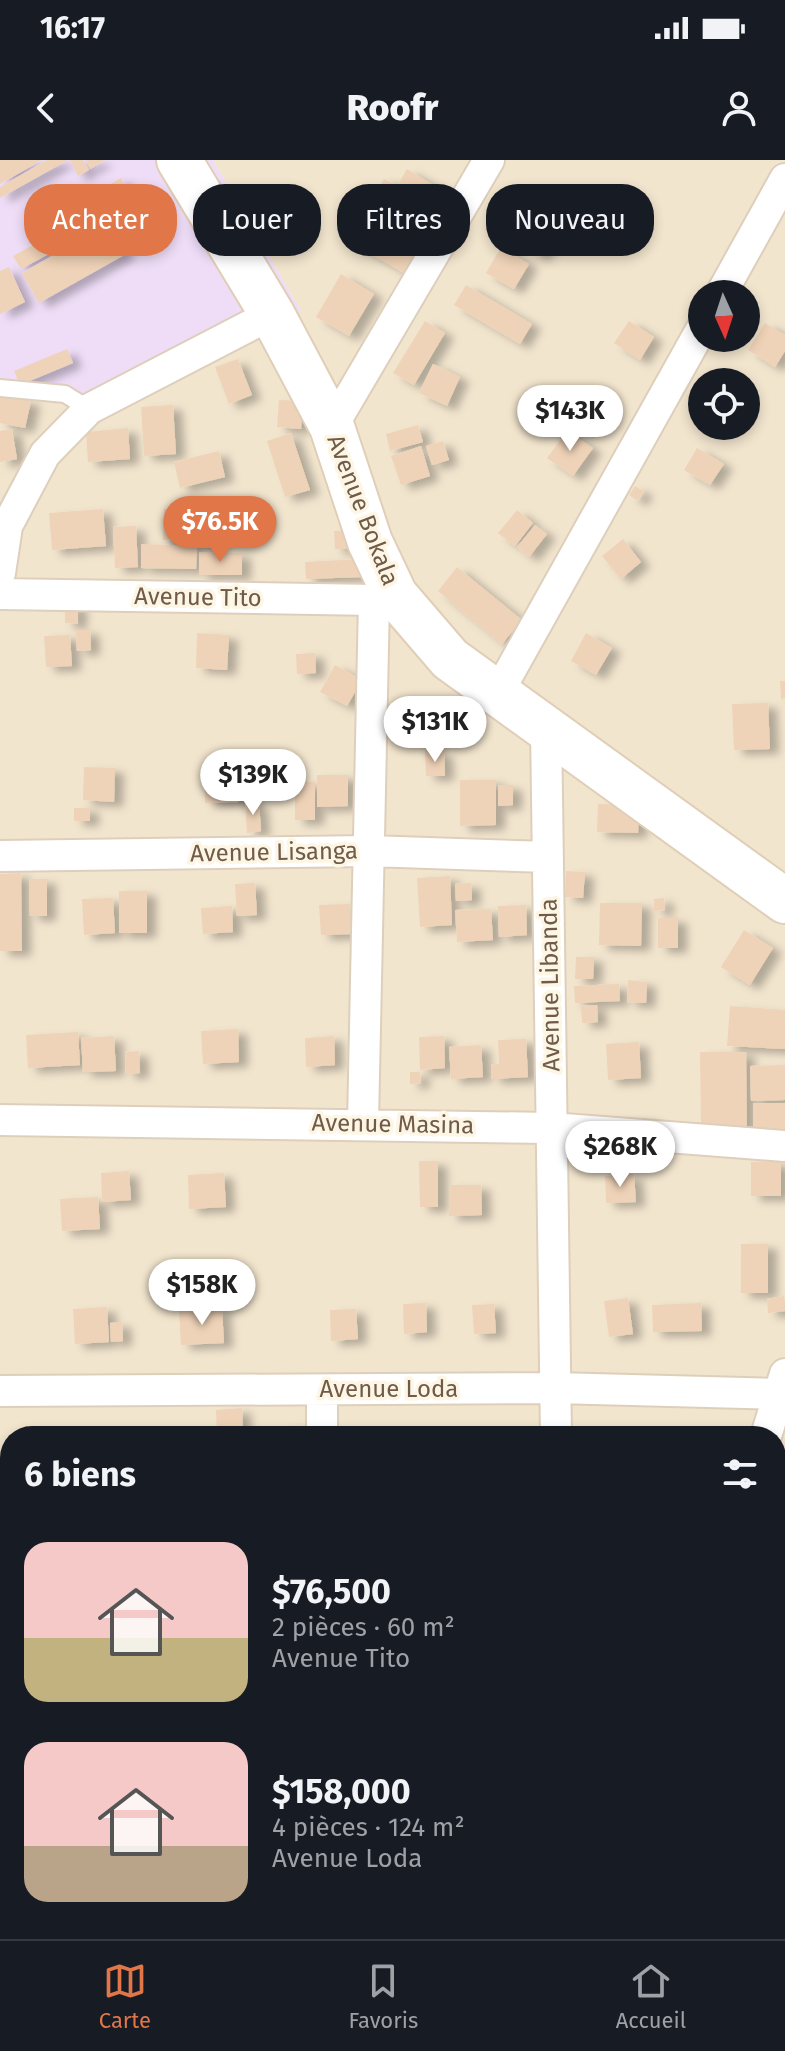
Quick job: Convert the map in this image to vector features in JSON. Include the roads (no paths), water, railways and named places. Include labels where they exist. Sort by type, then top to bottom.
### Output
[{"type":"street","points":[[332,427],[489,160]]},
{"type":"street","name":"Avenue Bokala","points":[[184,163],[272,314],[332,427],[370,542],[384,598],[450,659],[499,691],[785,901]]},
{"type":"street","points":[[729,280],[785,179]]},
{"type":"street","points":[[0,573],[7,526],[45,454],[89,409],[272,314]]},
{"type":"street","points":[[499,691],[689,352]]},
{"type":"street","name":"Avenue Tito","points":[[0,594],[384,598]]},
{"type":"street","points":[[363,1123],[369,851],[384,598]]},
{"type":"street","name":"Avenue Libanda","points":[[546,726],[556,1426]]},
{"type":"street","name":"Avenue Lisanga","points":[[0,856],[369,851],[548,857]]},
{"type":"street","name":"Avenue Masina","points":[[0,1120],[551,1128],[785,1146]]},
{"type":"street","points":[[769,1426],[782,1384]]},
{"type":"street","name":"Avenue Loda","points":[[0,1391],[782,1384]]},
{"type":"street","points":[[322,1390],[322,1426]]},
{"type":"lane","points":[[0,388],[65,394],[89,409]]}]
